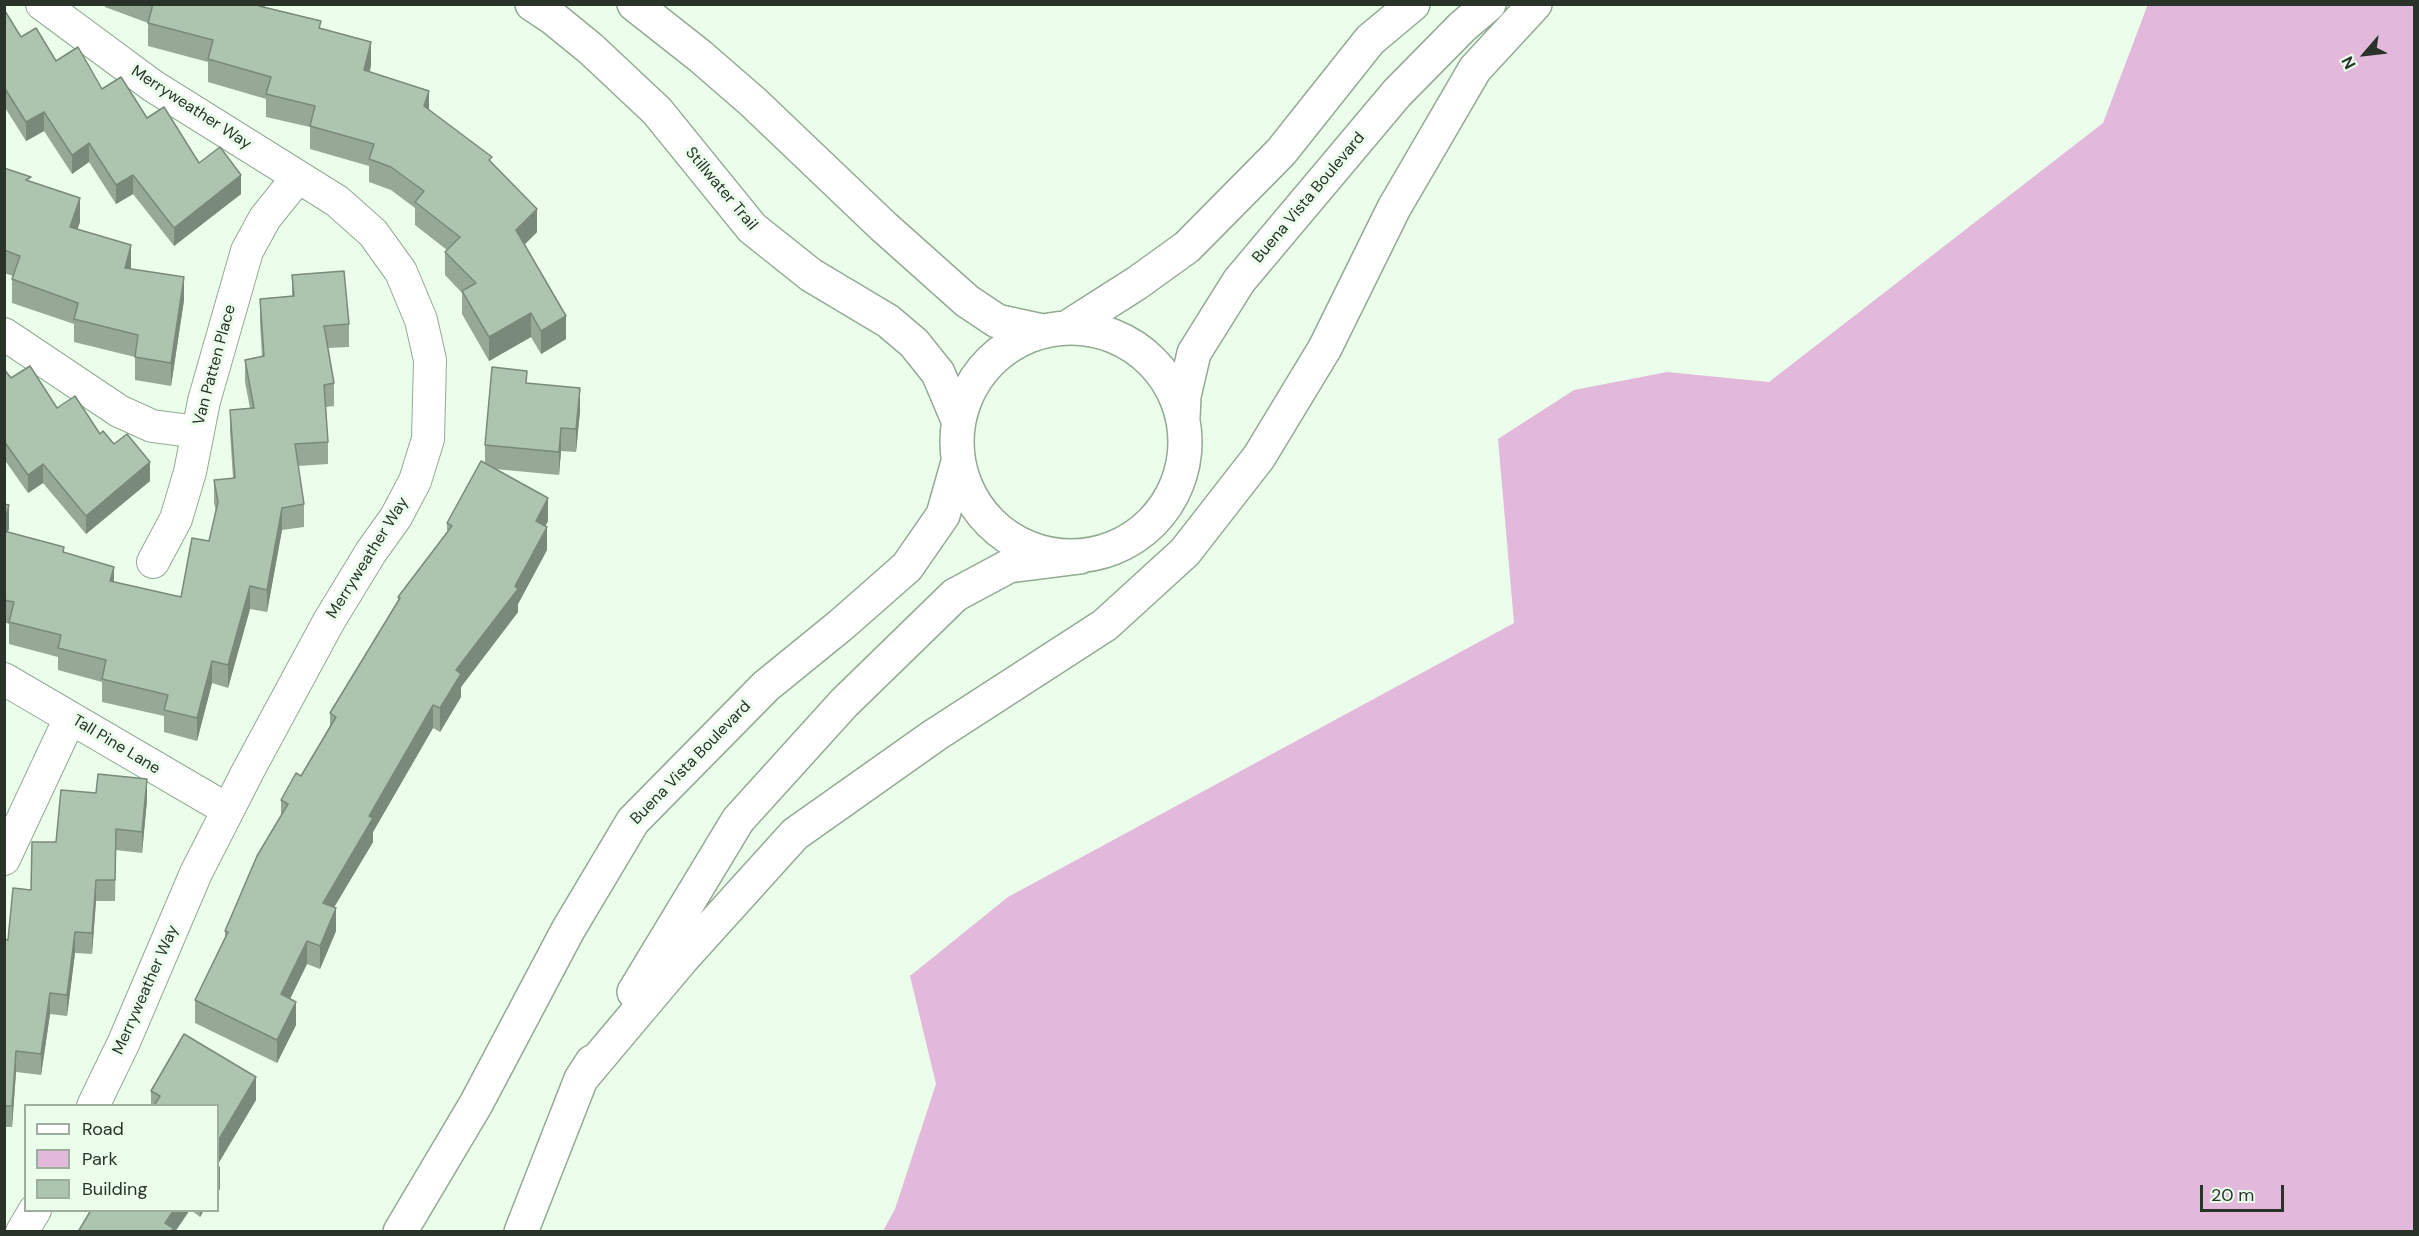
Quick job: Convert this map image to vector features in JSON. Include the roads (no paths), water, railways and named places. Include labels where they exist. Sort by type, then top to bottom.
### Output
[{"type":"main road","name":"Stillwater Trail","points":[[532,4],[591,49],[657,111],[752,228],[811,275],[888,321],[914,344],[938,373],[958,420]]},
{"type":"main road","points":[[634,4],[746,96],[883,226],[967,301],[997,321],[1055,329]]},
{"type":"main road","name":"Buena Vista Boulevard","points":[[400,1232],[476,1104],[568,930],[633,821],[766,686],[907,567],[943,514],[958,462],[958,420],[971,386],[992,359],[1019,340],[1055,329],[1137,283],[1187,247],[1281,152],[1370,40],[1413,4]]},
{"type":"main road","name":"Buena Vista Boulevard","points":[[1183,422],[1184,396],[1194,353],[1239,281],[1397,93],[1462,27],[1489,4]]},
{"type":"main road","points":[[581,1079],[682,959],[795,834],[936,735],[1105,625],[1185,552],[1260,458],[1325,348],[1394,208],[1475,69],[1534,4]]},
{"type":"main road","name":"Buena Vista Boulevard","points":[[521,1232],[581,1079],[738,820],[844,703],[955,595],[1010,566],[1080,557],[1114,549],[1144,531],[1168,504],[1182,472],[1186,437],[1178,402],[1161,371],[1135,347],[1103,332],[1055,329]]},
{"type":"main road","name":"Buena Vista Boulevard","points":[[958,462],[969,494],[988,521],[1015,542],[1047,554],[1080,557]]},
{"type":"street","name":"Merryweather Way","points":[[42,4],[153,86],[337,201],[373,233],[401,272],[421,320],[430,360],[428,439],[415,481],[396,518],[371,552],[329,621],[228,810],[196,873],[94,1104]]},
{"type":"street","name":"Van Patten Place","points":[[153,562],[176,519],[190,472],[204,401],[247,251],[265,218],[298,177]]},
{"type":"street","points":[[4,334],[119,411],[152,426],[198,432]]},
{"type":"street","name":"Tall Pine Lane","points":[[4,679],[228,810]]},
{"type":"street","points":[[4,858],[70,718]]},
{"type":"street","points":[[22,1232],[34,1212]]}]
